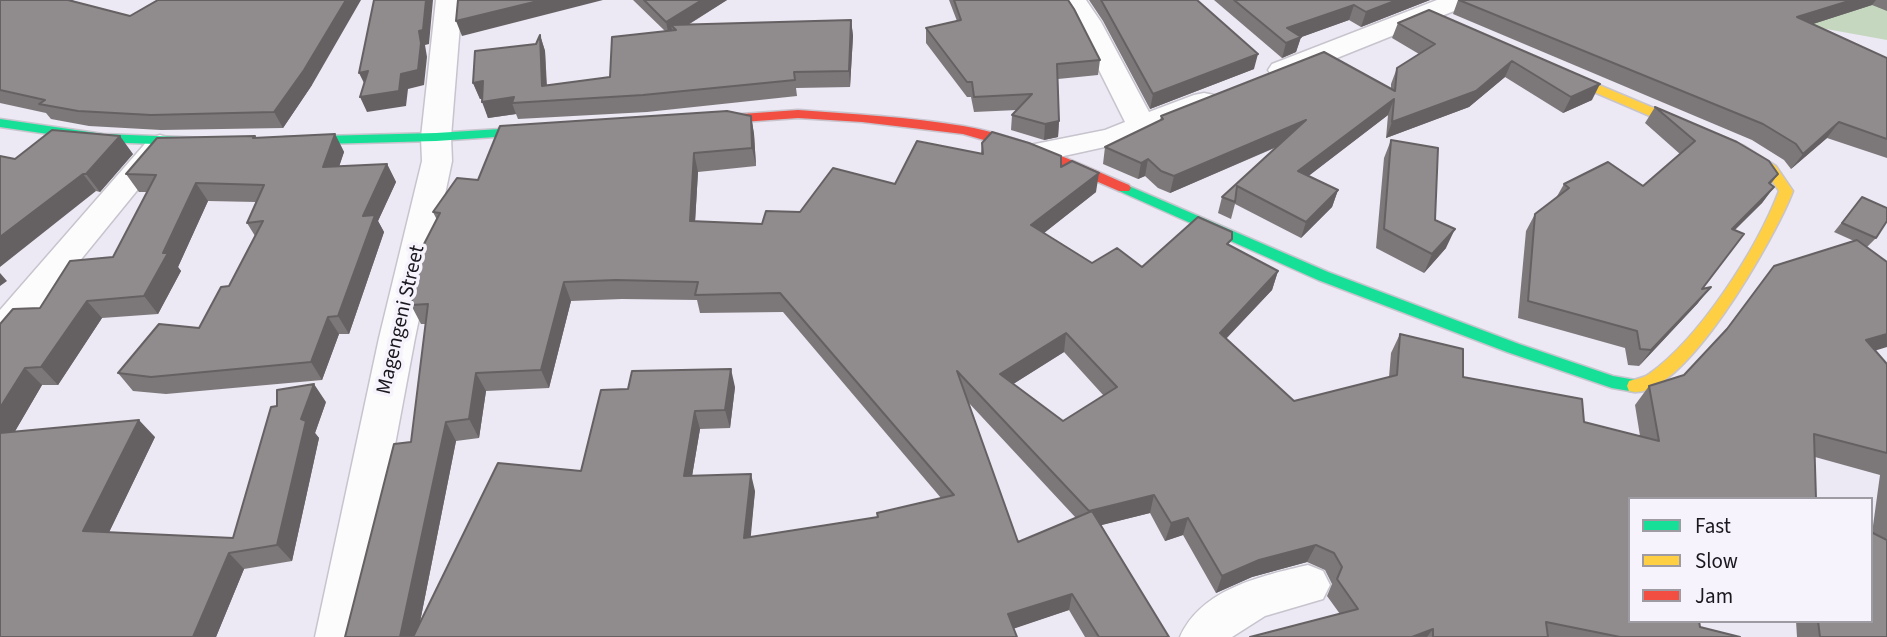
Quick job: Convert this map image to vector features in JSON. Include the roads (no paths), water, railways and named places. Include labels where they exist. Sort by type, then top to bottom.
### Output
[{"type":"street","name":"Magengeni Street","points":[[337,637],[391,363],[437,161],[436,137],[449,0]]},
{"type":"street","points":[[1073,0],[1088,22],[1142,126]]},
{"type":"street","points":[[1041,152],[1113,137],[1255,75],[1445,13]]},
{"type":"street","points":[[687,121],[798,114],[862,118],[964,130],[1041,152],[1324,276],[1502,343],[1612,382],[1634,386],[1653,381],[1696,336],[1748,268],[1780,213],[1786,191],[1771,169],[1739,149],[1535,62]]},
{"type":"street","points":[[0,123],[89,139],[160,143],[216,142]]},
{"type":"street","points":[[271,141],[436,137],[561,130]]},
{"type":"street","points":[[0,334],[160,143]]},
{"type":"street","points":[[1202,637],[1214,622],[1238,606],[1265,595],[1308,585]]}]
